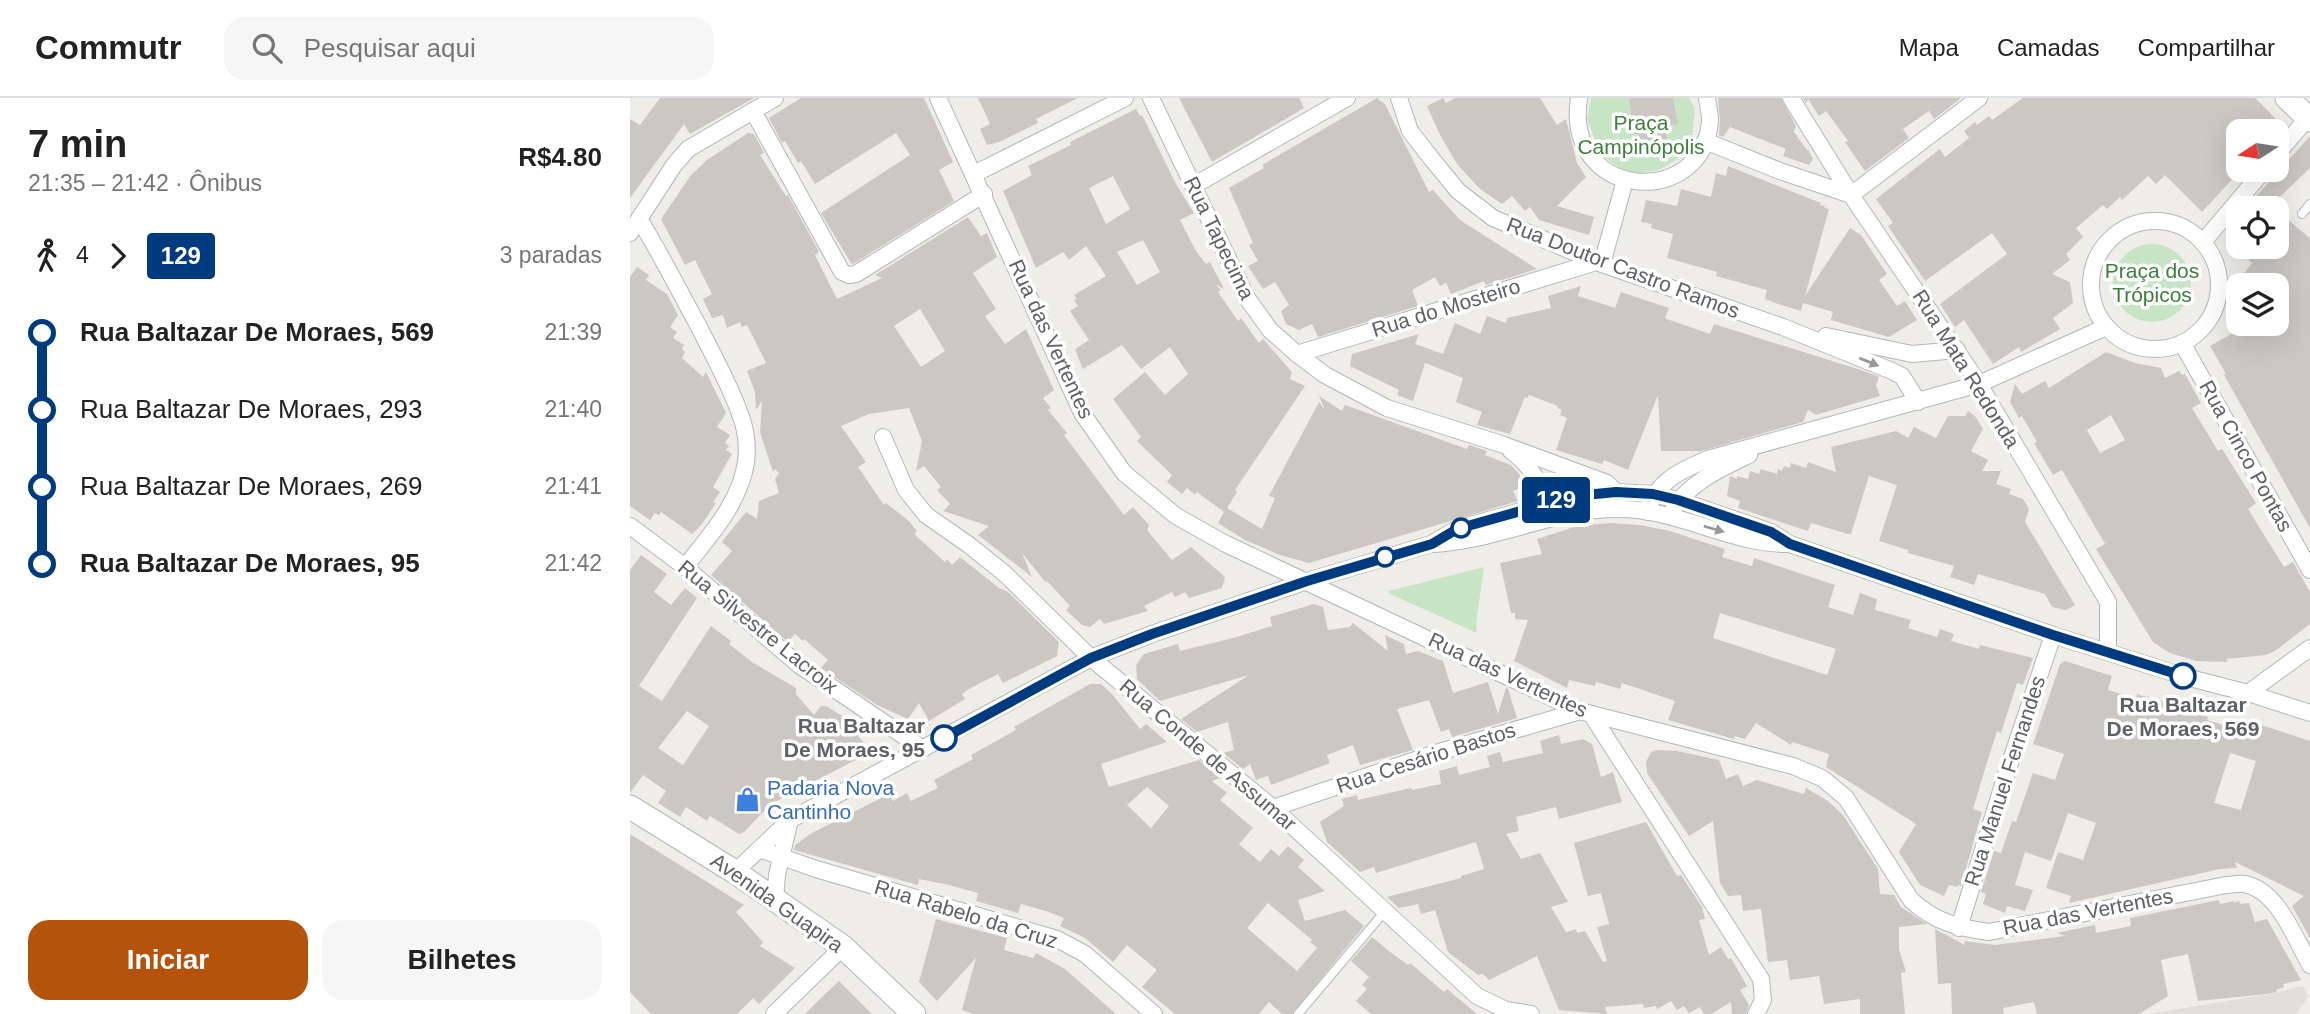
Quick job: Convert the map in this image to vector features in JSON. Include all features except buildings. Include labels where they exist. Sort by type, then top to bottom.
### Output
[{"type":"main road","points":[[2287,98],[2309,118]]},
{"type":"main road","name":"Avenida Guapira","points":[[630,807],[735,872],[843,947],[914,1014]]},
{"type":"street","name":"Rua das Vertentes","points":[[938,98],[1083,412],[1124,473],[1176,516],[1226,544],[1586,713],[1793,766],[1822,778],[1846,798],[1912,901],[1925,913],[1959,928],[1989,932],[2243,884],[2274,900],[2310,965]]},
{"type":"street","points":[[974,174],[1125,98]]},
{"type":"street","name":"Rua Tapecima","points":[[1151,98],[1247,298],[1270,330],[1297,354],[1334,380],[1387,408],[1501,444],[1607,483],[1616,492]]},
{"type":"street","points":[[1193,186],[1347,98]]},
{"type":"street","name":"Rua Doutor Castro Ramos","points":[[1399,98],[1410,131],[1458,191],[1493,218],[1599,263],[1783,327],[1902,376]]},
{"type":"street","points":[[1579,98],[1576,117],[1580,138],[1590,157],[1606,171],[1625,180],[1644,183],[1664,180],[1681,171],[1695,158],[1705,141],[1710,120],[1707,98]]},
{"type":"street","name":"Rua Mata Redonda","points":[[1791,98],[1851,195],[1979,384],[2108,603],[2108,652]]},
{"type":"street","points":[[1705,141],[1780,171],[1851,195],[1979,98]]},
{"type":"street","points":[[685,567],[724,518],[736,495],[746,462],[746,435],[740,413],[709,347],[655,244],[634,226],[674,165],[688,149],[764,102],[842,272],[849,275],[856,274],[984,194]]},
{"type":"street","points":[[2289,140],[2309,118]]},
{"type":"street","points":[[1599,263],[1625,180]]},
{"type":"street","points":[[2203,242],[2254,182]]},
{"type":"street","points":[[2142,221],[2164,221],[2185,228],[2203,242],[2214,259],[2219,279],[2217,299],[2210,318],[2197,333],[2182,343],[2160,349],[2140,347],[2122,340],[2106,327],[2095,308],[2090,286],[2094,264],[2105,244],[2121,229],[2142,221]]},
{"type":"street","name":"Rua do Mosteiro","points":[[1297,354],[1599,263]]},
{"type":"street","name":"Rua Doutor Castro Ramos","points":[[1783,327],[1912,354],[1957,350]]},
{"type":"street","points":[[1647,512],[1653,494],[1691,466],[1979,384],[2106,327]]},
{"type":"street","name":"Rua Cinco Pontas","points":[[2182,343],[2310,570]]},
{"type":"street","points":[[1912,354],[1905,362],[1902,376],[1918,402]]},
{"type":"street","name":"Rua Conde de Assumar","points":[[883,437],[906,490],[926,515],[1004,573],[1091,658],[1273,807],[1477,996],[1506,1010],[1531,1014]]},
{"type":"street","points":[[1668,516],[1678,500],[1718,471],[1779,440]]},
{"type":"street","name":"Rua Tapecima","points":[[1501,444],[1522,458],[1528,466],[1554,518]]},
{"type":"street","points":[[1432,544],[1457,529],[1574,496],[1616,492],[1653,494],[1771,532],[1790,544],[2053,635],[2310,713]]},
{"type":"street","points":[[1616,492],[1618,509]]},
{"type":"street","points":[[735,872],[790,820],[1091,658],[1152,634],[1307,581],[1432,544],[1460,542],[1554,518],[1618,509],[1668,516],[1767,545],[1790,544]]},
{"type":"street","name":"Rua Silvestre Lacroix","points":[[630,526],[685,567],[799,665],[923,749]]},
{"type":"street","name":"Rua Manuel Fernandes","points":[[1959,928],[2053,635]]},
{"type":"street","points":[[2248,692],[2310,648]]},
{"type":"street","points":[[1586,713],[1761,979],[1763,1000],[1756,1014]]},
{"type":"street","name":"Rua Cesário Bastos","points":[[1273,807],[1436,753],[1586,713]]},
{"type":"street","points":[[775,899],[777,875],[790,820]]},
{"type":"street","name":"Rua Rabelo da Cruz","points":[[759,849],[816,869],[1057,939],[1085,954],[1154,1014]]},
{"type":"street","points":[[774,1014],[843,947]]},
{"type":"lane","points":[[2302,214],[2310,204]]},
{"type":"lane","points":[[1298,1014],[1386,911]]},
{"type":"shaded area","points":[[2303,986],[2308,997],[2296,1014],[2147,1014],[2270,994]]},
{"type":"green space","name":"Praça Campinópolis","points":[[1591,98],[1689,98],[1695,108],[1692,138],[1678,159],[1659,170],[1641,173],[1623,170],[1601,155],[1587,119]]},
{"type":"green space","name":"Praça dos Trópicos","points":[[2152,244],[2167,247],[2184,261],[2191,283],[2188,298],[2174,315],[2152,322],[2137,319],[2120,305],[2113,283],[2116,268],[2130,251]]},
{"type":"green space","points":[[1484,567],[1477,633],[1388,593],[1389,591]]},
{"type":"bus line","name":"129","points":[[944,738],[1091,658],[1152,634],[1307,581],[1432,544],[1457,529],[1548,502],[1594,493],[1653,494],[1678,500],[1771,532],[1790,544],[2053,635],[2183,676]]},
{"type":"place","name":"Rua Baltazar De Moraes, 569","points":[[2183,676]]},
{"type":"place","name":"Rua Baltazar De Moraes, 95","points":[[944,738]]},
{"type":"place","name":"Padaria Nova Cantinho","points":[[747,800]]}]
